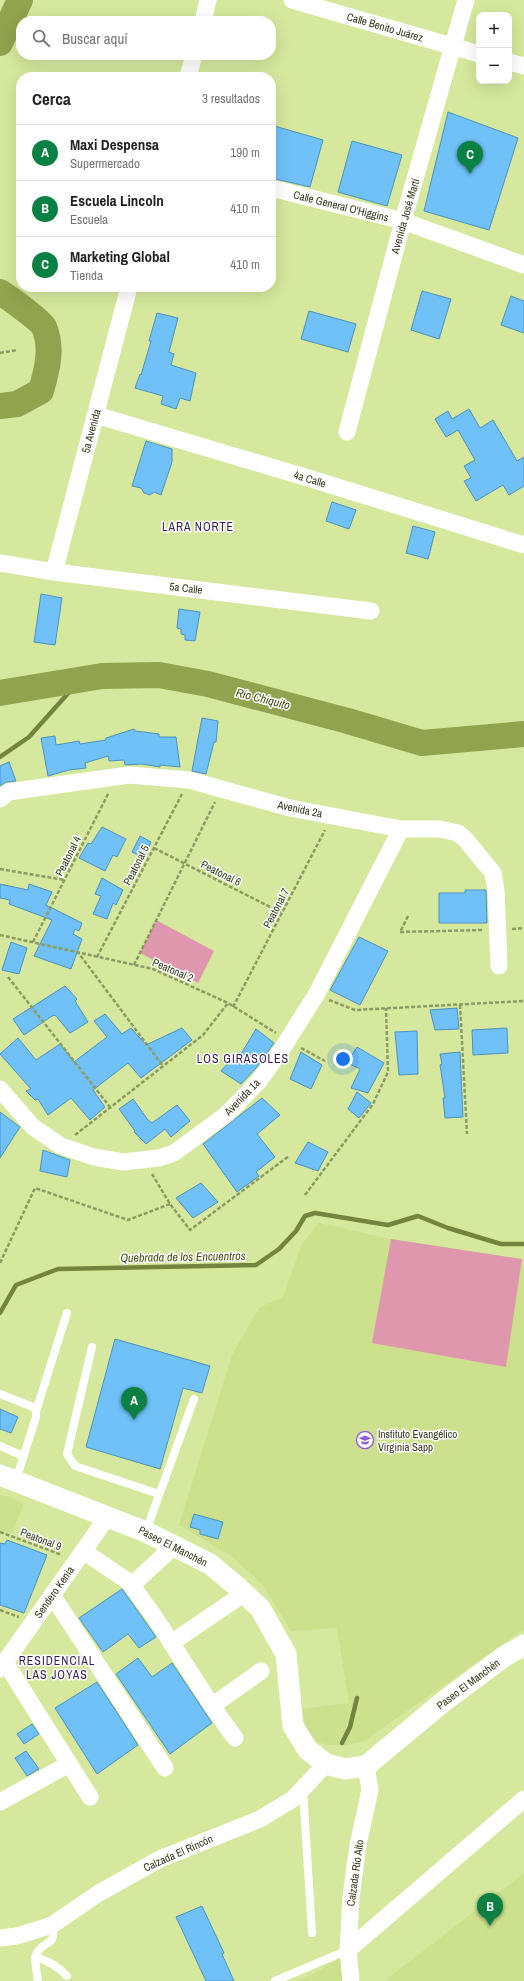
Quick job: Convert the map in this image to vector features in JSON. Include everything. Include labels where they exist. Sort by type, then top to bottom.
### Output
[{"type":"street","points":[[204,16],[208,0]]},
{"type":"street","name":"Calle Benito Juárez","points":[[292,0],[324,4],[476,53]]},
{"type":"street","name":"Avenida José Martí","points":[[347,432],[403,221],[454,47],[466,0]]},
{"type":"street","points":[[189,72],[193,60]]},
{"type":"street","points":[[512,63],[524,66]]},
{"type":"street","name":"Calle General O'Higgins","points":[[276,189],[403,221],[524,265]]},
{"type":"street","name":"5a Avenida","points":[[54,572],[128,292]]},
{"type":"street","name":"4a Calle","points":[[96,415],[318,481],[524,545]]},
{"type":"street","name":"5a Calle","points":[[0,563],[54,572],[372,611]]},
{"type":"street","name":"Avenida 2a","points":[[0,799],[8,792],[129,775],[189,780],[290,808],[401,829],[440,829],[458,833],[466,840],[494,873],[499,966]]},
{"type":"street","name":"Avenida 1a","points":[[0,1089],[33,1127],[61,1146],[94,1157],[123,1162],[159,1158],[174,1152],[227,1114],[259,1081],[316,995],[401,829]]},
{"type":"street","name":"Paseo El Manchén","points":[[8,1478],[146,1532],[210,1564],[245,1594],[260,1608],[274,1663],[293,1726],[308,1750],[326,1764],[345,1769],[366,1766],[443,1702],[505,1656],[524,1645]]},
{"type":"street","name":"Sendero Kenia","points":[[2,1665],[108,1516]]},
{"type":"street","points":[[132,1585],[174,1546]]},
{"type":"street","points":[[79,1556],[132,1585],[154,1616],[212,1706],[235,1738]]},
{"type":"street","points":[[171,1643],[245,1594]]},
{"type":"street","points":[[52,1595],[165,1768]]},
{"type":"street","points":[[212,1706],[274,1663]]},
{"type":"street","points":[[2,1665],[90,1797]]},
{"type":"street","points":[[0,1802],[69,1764]]},
{"type":"street","name":"Calzada El Rincón","points":[[0,1938],[17,1936],[52,1925],[99,1893],[160,1859],[260,1819],[293,1799],[326,1764]]},
{"type":"street","name":"Calzada Río Alto","points":[[351,1981],[348,1950],[350,1897],[358,1845],[370,1790],[366,1766]]},
{"type":"street","points":[[348,1950],[524,1799]]},
{"type":"lane","points":[[8,1478],[24,1456],[67,1313]]},
{"type":"lane","points":[[92,1347],[67,1454],[75,1466],[159,1494]]},
{"type":"lane","points":[[0,1394],[33,1408],[36,1412]]},
{"type":"lane","points":[[146,1532],[194,1399]]},
{"type":"lane","points":[[0,1446],[24,1456]]},
{"type":"lane","points":[[303,1789],[312,1933]]},
{"type":"lane","points":[[38,1981],[35,1957],[39,1950],[53,1940],[55,1936],[52,1925]]},
{"type":"lane","points":[[276,1981],[348,1950]]},
{"type":"lane","points":[[35,1957],[52,1962],[67,1976]]},
{"type":"path","points":[[0,353],[17,350]]},
{"type":"path","name":"Peatonal 4","points":[[33,942],[117,777]]},
{"type":"path","name":"Peatonal 5","points":[[97,957],[189,780]]},
{"type":"path","points":[[134,965],[221,790]]},
{"type":"path","name":"Peatonal 7","points":[[233,1007],[333,816]]},
{"type":"path","name":"Peatonal 6","points":[[154,848],[282,913]]},
{"type":"path","points":[[0,869],[65,880]]},
{"type":"path","points":[[408,916],[400,932],[497,930]]},
{"type":"path","name":"Peatonal 2","points":[[0,935],[153,969],[228,1003],[287,1040],[325,1061]]},
{"type":"path","points":[[77,952],[163,1066]]},
{"type":"path","points":[[8,977],[110,1107]]},
{"type":"path","points":[[316,995],[355,1010],[524,1001]]},
{"type":"path","points":[[61,1146],[203,1035],[228,1003]]},
{"type":"path","points":[[460,1005],[467,1134]]},
{"type":"path","points":[[305,1195],[374,1104],[388,1072],[386,1008]]},
{"type":"path","points":[[144,1160],[170,1204],[190,1230],[288,1156]]},
{"type":"path","points":[[0,1263],[35,1188],[128,1220],[170,1204]]},
{"type":"path","name":"Peatonal 9","points":[[0,1532],[79,1556]]},
{"type":"path","points":[[0,1610],[32,1622]]},
{"type":"shaded area","points":[[156,920],[214,951],[198,983],[140,953]]},
{"type":"shaded area","name":"Instituto Evangélico Virginia Sapp","points":[[319,1223],[391,1239],[524,1260],[524,1629],[364,1741],[347,1745],[326,1745],[309,1738],[301,1709],[349,1703],[337,1628],[291,1631],[262,1584],[230,1555],[179,1525],[232,1355],[259,1308],[283,1297],[302,1244]]},
{"type":"shaded area","points":[[391,1239],[522,1259],[506,1367],[372,1343]]},
{"type":"shaded area","points":[[0,1494],[24,1503],[12,1534],[0,1530]]},
{"type":"shaded area","points":[[524,1873],[524,1981],[386,1981],[387,1979]]},
{"type":"shaded area","points":[[340,1958],[342,1981],[298,1981],[317,1972]]},
{"type":"building","points":[[448,112],[518,138],[489,230],[424,211]]},
{"type":"building","points":[[276,126],[323,140],[310,187],[276,179]]},
{"type":"building","points":[[352,141],[402,155],[387,206],[338,192]]},
{"type":"building","points":[[422,291],[451,299],[439,339],[411,330]]},
{"type":"building","points":[[511,296],[524,301],[524,333],[501,325]]},
{"type":"building","points":[[309,311],[356,324],[348,352],[301,339]]},
{"type":"building","points":[[157,313],[178,318],[169,352],[174,354],[171,365],[196,373],[190,401],[180,398],[176,409],[161,404],[163,396],[135,388],[140,374],[141,375],[151,341],[149,341]]},
{"type":"building","points":[[469,409],[480,428],[493,420],[517,461],[524,457],[524,486],[509,495],[503,485],[476,501],[464,481],[471,478],[464,466],[475,460],[458,430],[446,437],[435,419],[448,411],[452,419]]},
{"type":"building","points":[[146,441],[172,449],[172,462],[161,495],[154,492],[150,495],[144,493],[141,488],[132,486]]},
{"type":"building","points":[[332,502],[356,510],[349,529],[326,521]]},
{"type":"building","points":[[413,526],[435,532],[428,559],[406,553]]},
{"type":"building","points":[[41,594],[62,598],[55,645],[34,642]]},
{"type":"building","points":[[179,609],[200,612],[195,641],[185,640],[185,635],[181,634],[181,629],[177,628]]},
{"type":"building","points":[[202,718],[218,721],[216,742],[214,742],[206,774],[192,771]]},
{"type":"building","points":[[134,729],[135,731],[159,734],[159,737],[176,737],[180,767],[160,765],[160,767],[142,764],[125,765],[124,760],[109,761],[108,756],[85,763],[86,768],[69,770],[48,776],[41,738],[55,736],[56,745],[79,741],[80,744],[106,740],[106,738]]},
{"type":"building","points":[[9,762],[16,781],[6,782],[0,786],[0,766]]},
{"type":"building","points":[[102,827],[126,839],[117,857],[113,855],[105,871],[79,858],[88,843],[91,844]]},
{"type":"building","points":[[140,836],[151,842],[144,858],[132,852]]},
{"type":"building","points":[[102,878],[123,890],[116,905],[113,903],[107,919],[93,914],[101,896],[95,894]]},
{"type":"building","points":[[0,884],[28,890],[29,884],[52,892],[46,905],[82,923],[79,931],[75,929],[73,934],[82,939],[71,969],[34,956],[52,920],[9,904],[10,900],[0,898]]},
{"type":"building","points":[[465,890],[486,890],[487,923],[439,923],[439,893],[465,893]]},
{"type":"building","points":[[359,937],[388,951],[360,1005],[330,990]]},
{"type":"building","points":[[11,942],[27,948],[19,974],[2,970]]},
{"type":"building","points":[[65,986],[77,999],[75,1001],[88,1022],[70,1033],[55,1015],[24,1035],[13,1019]]},
{"type":"building","points":[[457,1008],[459,1029],[435,1030],[430,1010]]},
{"type":"building","points":[[105,1014],[122,1034],[131,1028],[146,1045],[182,1028],[192,1040],[141,1078],[128,1063],[93,1090],[105,1107],[90,1120],[71,1098],[48,1115],[38,1099],[35,1100],[26,1091],[31,1089],[0,1054],[18,1038],[36,1060],[60,1044],[74,1062],[107,1037],[94,1021]]},
{"type":"building","points":[[507,1028],[508,1053],[473,1055],[472,1030]]},
{"type":"building","points":[[256,1029],[274,1043],[256,1068],[241,1084],[221,1071],[238,1052],[241,1054]]},
{"type":"building","points":[[417,1031],[418,1074],[399,1075],[395,1032]]},
{"type":"building","points":[[357,1047],[384,1063],[368,1093],[351,1088],[360,1069],[347,1063]]},
{"type":"building","points":[[301,1052],[322,1065],[311,1089],[290,1079]]},
{"type":"building","points":[[460,1052],[463,1117],[445,1118],[443,1098],[445,1098],[440,1065],[442,1064],[440,1054]]},
{"type":"building","points":[[357,1092],[371,1103],[359,1118],[348,1109]]},
{"type":"building","points":[[262,1098],[280,1115],[257,1134],[275,1157],[256,1172],[259,1176],[237,1192],[203,1144]]},
{"type":"building","points":[[133,1099],[148,1120],[152,1123],[177,1105],[190,1121],[171,1137],[165,1129],[146,1144],[134,1132],[135,1131],[119,1109]]},
{"type":"building","points":[[0,1112],[20,1127],[0,1158]]},
{"type":"building","points":[[308,1142],[328,1152],[318,1171],[295,1163]]},
{"type":"building","points":[[43,1150],[70,1160],[67,1177],[40,1171]]},
{"type":"building","points":[[201,1183],[218,1202],[193,1218],[176,1198]]},
{"type":"building","points":[[115,1339],[210,1366],[202,1393],[183,1388],[160,1469],[86,1447]]},
{"type":"building","points":[[0,1409],[18,1417],[11,1433],[0,1429]]},
{"type":"building","points":[[194,1514],[223,1522],[218,1539],[200,1534],[200,1530],[190,1527]]},
{"type":"building","points":[[7,1540],[47,1555],[24,1613],[0,1605],[0,1543],[5,1544]]},
{"type":"building","points":[[122,1589],[156,1637],[139,1648],[128,1634],[103,1652],[79,1618]]},
{"type":"building","points":[[138,1658],[152,1677],[172,1663],[212,1723],[170,1754],[116,1674]]},
{"type":"building","points":[[97,1682],[138,1745],[97,1774],[55,1708]]},
{"type":"building","points":[[32,1724],[39,1734],[24,1744],[17,1734]]},
{"type":"building","points":[[26,1751],[39,1769],[27,1776],[15,1758]]},
{"type":"building","points":[[202,1906],[224,1953],[222,1954],[234,1981],[206,1981],[176,1917]]},
{"type":"waterway","name":"Río Chiquito","points":[[0,43],[20,0]]},
{"type":"waterway","name":"Río Chiquito","points":[[0,292],[37,319],[44,327],[47,335],[49,351],[41,391],[17,404],[0,406]]},
{"type":"waterway","name":"Río Chiquito","points":[[0,693],[102,676],[159,675],[208,684],[348,721],[422,743],[524,734]]},
{"type":"waterway","points":[[0,757],[29,737],[80,680]]},
{"type":"waterway","name":"Quebrada de los Encuentros","points":[[0,1313],[16,1285],[58,1269],[256,1265],[279,1249],[296,1231],[305,1216],[315,1213],[388,1225],[418,1216],[448,1228],[501,1244],[524,1244]]},
{"type":"waterway","points":[[342,1743],[350,1727],[357,1698]]},
{"type":"place","name":"Marketing Global","points":[[470,174]]},
{"type":"place","name":"Maxi Despensa","points":[[134,1420]]},
{"type":"place","name":"Instituto Evangélico Virginia Sapp","points":[[365,1440]]},
{"type":"place","name":"Escuela Lincoln","points":[[490,1926]]},
{"type":"district","name":"LARA NORTE","points":[[198,527]]},
{"type":"district","name":"LOS GIRASOLES","points":[[243,1059]]},
{"type":"district","name":"RESIDENCIAL LAS JOYAS","points":[[57,1668]]}]
